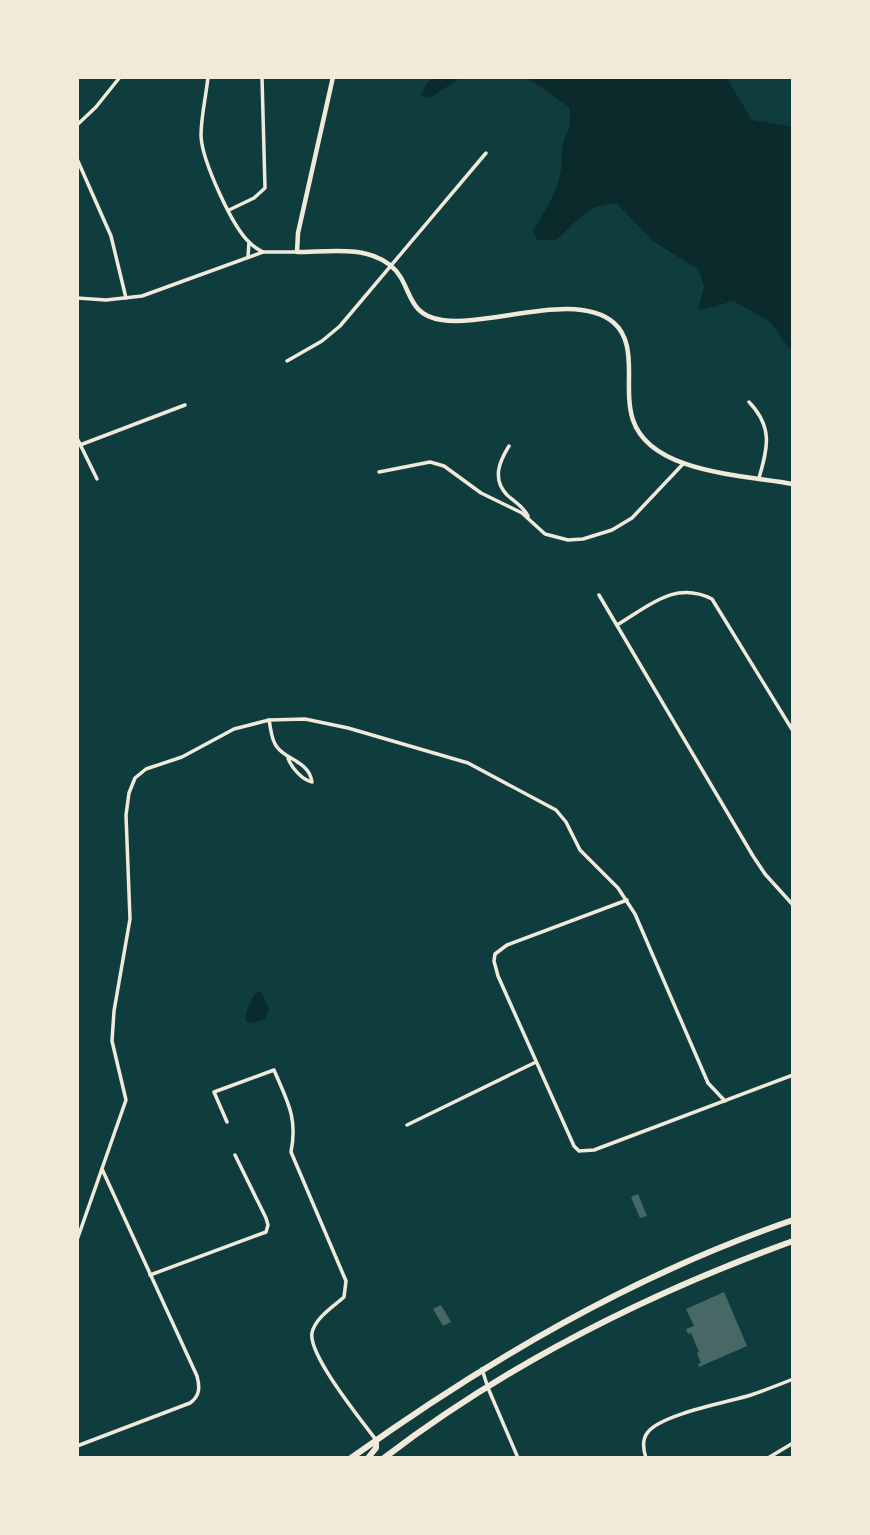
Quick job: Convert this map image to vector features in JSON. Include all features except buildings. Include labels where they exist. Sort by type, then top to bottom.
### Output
[{"type":"highway","points":[[351,1458],[482,1369],[616,1295],[717,1249],[793,1220]]},
{"type":"highway","points":[[384,1458],[488,1388],[583,1334],[653,1299],[793,1241]]},
{"type":"highway","points":[[368,1458],[376,1448],[376,1440]]},
{"type":"street","points":[[77,125],[96,107],[120,77]]},
{"type":"street","points":[[208,77],[202,121],[202,144],[208,166],[248,242],[263,253]]},
{"type":"street","points":[[229,210],[254,198],[265,188],[262,77]]},
{"type":"street","points":[[297,251],[298,233],[333,77]]},
{"type":"street","points":[[287,361],[322,341],[340,326],[486,153]]},
{"type":"street","points":[[77,159],[111,236],[126,298]]},
{"type":"street","points":[[248,242],[248,257]]},
{"type":"street","points":[[77,298],[106,300],[149,293],[263,253],[358,252],[391,265],[411,302],[422,313],[436,319],[466,320],[564,309],[588,310],[603,315],[620,329],[627,344],[629,405],[636,427],[644,440],[655,450],[683,464],[793,484]]},
{"type":"street","points":[[749,402],[766,425],[766,447],[759,478]]},
{"type":"street","points":[[80,445],[185,405]]},
{"type":"street","points":[[77,438],[97,479]]},
{"type":"street","points":[[509,446],[498,466],[498,476],[506,494],[521,505],[528,518]]},
{"type":"street","points":[[379,472],[430,462],[444,466],[480,492],[516,509],[545,534],[583,540],[598,536],[632,518],[683,464]]},
{"type":"street","points":[[617,625],[676,593],[699,592],[712,599],[791,721],[793,731]]},
{"type":"street","points":[[599,595],[759,865],[793,905]]},
{"type":"street","points":[[77,1240],[126,1101],[112,1041],[113,1019],[130,919],[126,815],[131,785],[146,769],[182,757],[234,729],[269,720],[305,719],[348,728],[482,769],[556,810],[566,822],[580,850],[627,900],[705,1076],[712,1090],[725,1101]]},
{"type":"street","points":[[269,720],[277,748],[306,781],[313,783],[312,776],[296,759],[288,758]]},
{"type":"street","points":[[298,772],[303,767]]},
{"type":"street","points":[[627,900],[506,944],[495,954],[498,976],[570,1140],[579,1151],[594,1150],[793,1075]]},
{"type":"street","points":[[407,1125],[536,1062]]},
{"type":"street","points":[[227,1122],[214,1092],[274,1070],[294,1120],[295,1133],[291,1152],[346,1282],[344,1297],[315,1325],[312,1341],[325,1369],[376,1440]]},
{"type":"street","points":[[150,1275],[265,1232],[268,1225],[235,1155]]},
{"type":"street","points":[[77,1446],[183,1407],[196,1398],[199,1391],[197,1376],[102,1169]]},
{"type":"street","points":[[482,1369],[518,1458]]},
{"type":"street","points":[[646,1458],[643,1446],[645,1438],[654,1426],[712,1404],[750,1395],[793,1379]]},
{"type":"street","points":[[768,1458],[793,1443]]},
{"type":"water","points":[[433,77],[462,77],[430,98],[421,96],[426,84]]},
{"type":"water","points":[[526,77],[726,77],[752,120],[793,127],[793,353],[769,321],[733,301],[698,309],[704,287],[699,270],[653,241],[617,204],[598,206],[590,210],[556,240],[537,240],[533,230],[557,186],[562,167],[561,152],[570,125],[570,115],[569,107]]},
{"type":"water","points":[[257,992],[261,992],[269,1008],[265,1019],[246,1022],[248,1006]]}]
